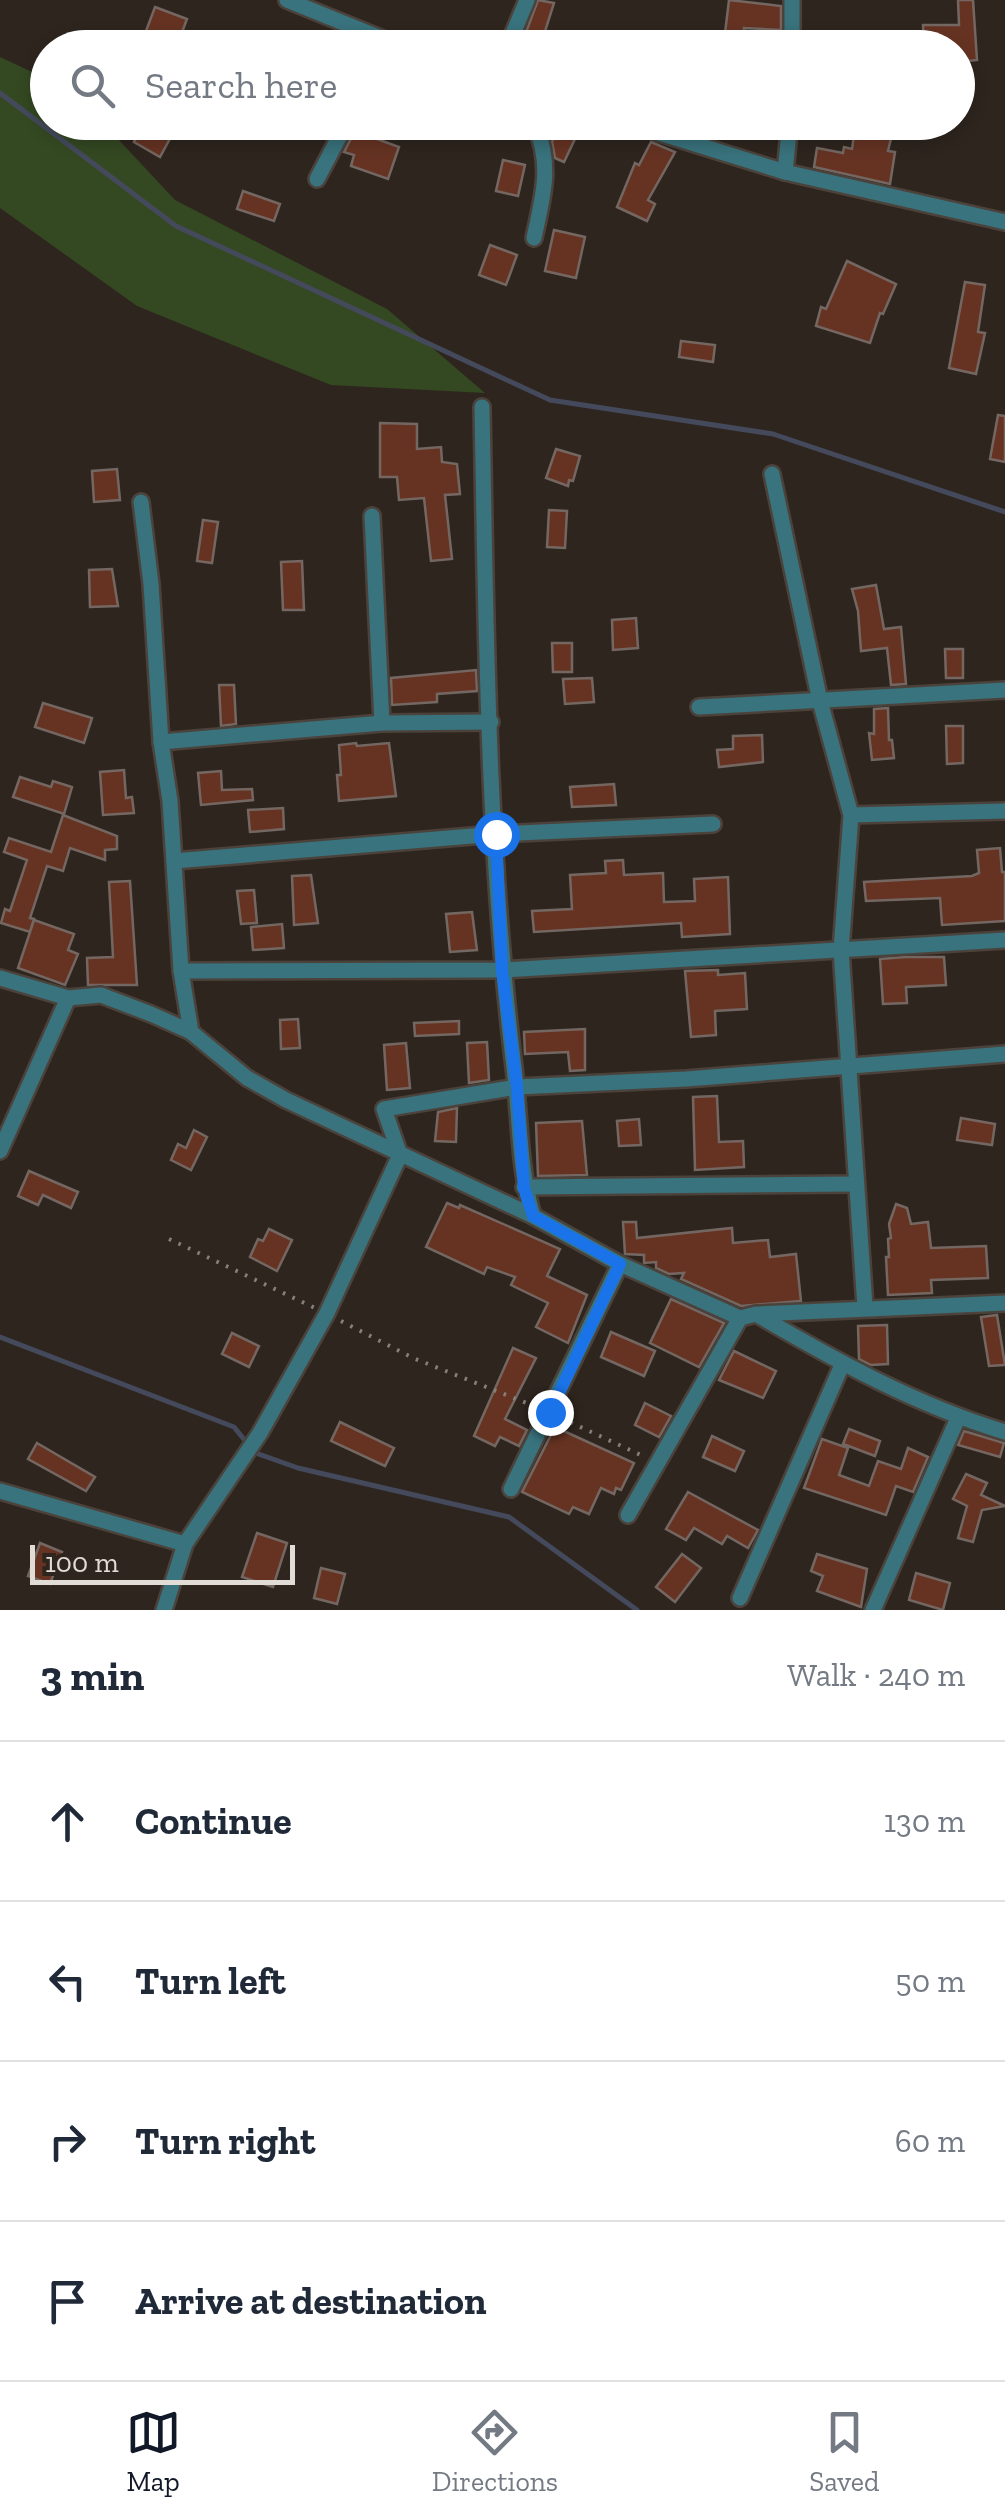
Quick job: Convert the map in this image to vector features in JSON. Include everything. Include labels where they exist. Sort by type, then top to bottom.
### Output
[{"type":"street","points":[[288,0],[357,30]]},
{"type":"street","points":[[515,30],[528,0]]},
{"type":"street","points":[[792,0],[792,30]]},
{"type":"street","points":[[316,179],[337,140]]},
{"type":"street","points":[[534,238],[547,176],[542,140]]},
{"type":"street","points":[[682,140],[785,172],[1005,222]]},
{"type":"street","points":[[785,172],[788,140]]},
{"type":"street","points":[[482,407],[502,970],[517,1087],[524,1188],[533,1216]]},
{"type":"street","points":[[772,474],[820,701],[851,815],[841,950],[865,1307]]},
{"type":"street","points":[[141,502],[151,584],[180,971],[191,1032]]},
{"type":"street","points":[[372,516],[382,723]]},
{"type":"street","points":[[699,707],[1005,690]]},
{"type":"street","points":[[161,742],[382,723],[491,722]]},
{"type":"street","points":[[851,815],[1005,810]]},
{"type":"street","points":[[174,861],[496,834],[713,824]]},
{"type":"street","points":[[180,971],[502,970],[1005,940]]},
{"type":"street","points":[[0,978],[68,998],[101,996],[191,1032],[247,1078],[533,1216],[620,1264],[748,1316],[842,1365],[958,1418],[1005,1432]]},
{"type":"street","points":[[0,1151],[68,998]]},
{"type":"street","points":[[164,1610],[185,1544],[260,1434],[327,1314],[400,1155],[384,1109],[517,1087],[1005,1054]]},
{"type":"street","points":[[524,1188],[856,1184]]},
{"type":"street","points":[[511,1488],[620,1264]]},
{"type":"street","points":[[748,1316],[865,1307],[1005,1303]]},
{"type":"street","points":[[628,1515],[656,1462],[748,1316]]},
{"type":"street","points":[[740,1598],[842,1365]]},
{"type":"street","points":[[872,1610],[958,1418]]},
{"type":"street","points":[[0,1491],[185,1544]]},
{"type":"path","points":[[169,1239],[413,1358],[550,1412],[656,1462]]},
{"type":"green space","points":[[0,57],[30,71],[30,140],[119,140],[175,200],[387,309],[485,393],[331,385],[137,306],[0,208]]},
{"type":"building","points":[[538,0],[554,3],[545,30],[527,30]]},
{"type":"building","points":[[729,0],[781,6],[781,30],[725,30]]},
{"type":"building","points":[[958,0],[973,0],[975,30],[923,30],[923,25],[959,25]]},
{"type":"building","points":[[155,7],[187,19],[183,30],[146,30]]},
{"type":"building","points":[[135,140],[169,140],[160,157]]},
{"type":"building","points":[[350,140],[380,140],[399,147],[388,179],[351,166],[354,155],[344,152]]},
{"type":"building","points":[[574,140],[564,162],[555,158],[552,142]]},
{"type":"building","points":[[853,140],[891,140],[888,151],[895,152],[890,184],[814,167],[817,148],[843,153],[844,147],[852,149]]},
{"type":"building","points":[[651,142],[675,152],[648,200],[655,204],[647,221],[617,207],[635,163],[639,165]]},
{"type":"building","points":[[503,160],[525,165],[518,196],[496,191]]},
{"type":"building","points":[[243,191],[280,204],[274,221],[237,209]]},
{"type":"building","points":[[554,230],[585,237],[576,278],[545,271]]},
{"type":"building","points":[[490,245],[517,255],[506,285],[479,275]]},
{"type":"building","points":[[847,261],[896,284],[870,343],[816,326],[821,307],[826,309]]},
{"type":"building","points":[[965,282],[985,285],[978,332],[985,333],[976,374],[949,368]]},
{"type":"building","points":[[681,341],[715,345],[713,362],[679,357]]},
{"type":"building","points":[[998,415],[1005,416],[1005,462],[990,459]]},
{"type":"building","points":[[380,423],[417,424],[417,449],[441,447],[442,462],[457,464],[460,494],[445,495],[452,559],[431,561],[424,498],[399,500],[397,477],[380,477]]},
{"type":"building","points":[[556,449],[580,456],[568,486],[546,478]]},
{"type":"building","points":[[117,469],[120,500],[94,502],[92,471]]},
{"type":"building","points":[[549,510],[567,511],[565,548],[547,547]]},
{"type":"building","points":[[203,520],[218,522],[212,563],[197,561]]},
{"type":"building","points":[[302,561],[304,610],[283,610],[281,562]]},
{"type":"building","points":[[112,569],[118,606],[90,607],[89,570]]},
{"type":"building","points":[[876,585],[884,629],[901,627],[906,684],[891,685],[887,648],[861,651],[852,589]]},
{"type":"building","points":[[636,618],[638,648],[613,650],[612,620]]},
{"type":"building","points":[[552,643],[572,643],[572,672],[553,672]]},
{"type":"building","points":[[945,649],[963,649],[963,678],[946,678]]},
{"type":"building","points":[[476,670],[477,691],[437,694],[437,702],[392,705],[391,678]]},
{"type":"building","points":[[592,678],[594,702],[565,704],[563,679]]},
{"type":"building","points":[[219,685],[234,685],[236,724],[221,726]]},
{"type":"building","points":[[43,703],[92,718],[84,743],[35,727]]},
{"type":"building","points":[[888,708],[894,758],[872,760],[869,733],[874,734],[874,709]]},
{"type":"building","points":[[946,726],[963,726],[963,763],[947,764]]},
{"type":"building","points":[[762,735],[763,762],[719,767],[717,750],[733,749],[733,736]]},
{"type":"building","points":[[389,743],[396,796],[339,801],[339,745]]},
{"type":"building","points":[[124,770],[126,798],[132,797],[134,813],[103,815],[100,772]]},
{"type":"building","points":[[221,771],[222,790],[252,789],[253,800],[201,805],[198,773]]},
{"type":"building","points":[[20,777],[51,787],[53,781],[72,787],[64,814],[13,797]]},
{"type":"building","points":[[614,784],[616,805],[572,807],[570,787]]},
{"type":"building","points":[[283,808],[284,829],[250,832],[248,810]]},
{"type":"building","points":[[63,815],[117,836],[117,849],[105,850],[105,860],[70,848],[63,871],[47,866],[30,918],[34,919],[30,932],[1,923],[5,909],[10,911],[27,860],[4,852],[9,838],[51,852]]},
{"type":"building","points":[[1000,848],[1005,872],[1005,921],[942,925],[940,898],[866,901],[864,882],[972,876],[979,873],[977,850]]},
{"type":"building","points":[[623,860],[624,875],[663,873],[664,902],[695,901],[694,879],[728,877],[730,934],[682,937],[681,923],[534,932],[532,911],[572,909],[570,875],[606,873],[605,861]]},
{"type":"building","points":[[311,875],[318,923],[294,925],[292,876]]},
{"type":"building","points":[[130,881],[137,985],[88,985],[87,958],[113,957],[109,882]]},
{"type":"building","points":[[254,890],[257,923],[241,924],[237,891]]},
{"type":"building","points":[[472,912],[477,950],[450,952],[446,914]]},
{"type":"building","points":[[34,920],[74,934],[68,950],[78,954],[65,985],[18,968]]},
{"type":"building","points":[[282,924],[284,948],[253,950],[251,927]]},
{"type":"building","points":[[944,957],[946,985],[906,987],[907,1003],[883,1004],[880,959]]},
{"type":"building","points":[[718,970],[718,975],[745,973],[747,1009],[715,1011],[716,1035],[691,1037],[685,971]]},
{"type":"building","points":[[298,1019],[300,1048],[281,1049],[280,1020]]},
{"type":"building","points":[[459,1021],[459,1034],[415,1036],[414,1023]]},
{"type":"building","points":[[585,1029],[585,1070],[570,1071],[568,1052],[525,1054],[524,1032]]},
{"type":"building","points":[[487,1042],[489,1080],[469,1083],[467,1043]]},
{"type":"building","points":[[406,1043],[410,1088],[387,1090],[384,1045]]},
{"type":"building","points":[[717,1096],[719,1142],[743,1141],[744,1167],[695,1170],[693,1097]]},
{"type":"building","points":[[457,1108],[456,1142],[435,1141],[438,1112]]},
{"type":"building","points":[[961,1118],[995,1124],[992,1145],[957,1140]]},
{"type":"building","points":[[639,1119],[641,1145],[619,1146],[617,1121]]},
{"type":"building","points":[[582,1121],[587,1175],[538,1176],[536,1123]]},
{"type":"building","points":[[194,1130],[207,1137],[191,1170],[171,1160],[178,1144],[186,1148]]},
{"type":"building","points":[[29,1171],[78,1192],[71,1208],[43,1195],[38,1205],[18,1196]]},
{"type":"building","points":[[447,1203],[459,1208],[460,1205],[560,1249],[547,1276],[587,1295],[568,1343],[536,1327],[548,1303],[511,1285],[515,1277],[487,1267],[484,1274],[426,1247]]},
{"type":"building","points":[[896,1204],[907,1208],[911,1224],[928,1222],[931,1248],[986,1246],[988,1278],[931,1280],[932,1293],[888,1295],[886,1257],[891,1238],[889,1224]]},
{"type":"building","points":[[623,1222],[636,1222],[637,1238],[732,1228],[733,1243],[768,1240],[770,1257],[796,1254],[801,1301],[741,1306],[681,1279],[684,1273],[669,1274],[656,1268],[656,1262],[644,1263],[644,1255],[625,1254]]},
{"type":"building","points":[[269,1229],[292,1240],[277,1271],[250,1257],[258,1239],[263,1241]]},
{"type":"building","points":[[671,1299],[724,1323],[699,1367],[650,1343]]},
{"type":"building","points":[[997,1315],[1005,1365],[989,1366],[981,1317]]},
{"type":"building","points":[[887,1325],[888,1364],[871,1365],[859,1359],[858,1326]]},
{"type":"building","points":[[611,1332],[655,1351],[644,1376],[601,1357]]},
{"type":"building","points":[[232,1333],[259,1346],[249,1367],[222,1354]]},
{"type":"building","points":[[513,1348],[536,1358],[505,1419],[527,1430],[519,1446],[500,1437],[495,1446],[474,1436]]},
{"type":"building","points":[[734,1351],[776,1371],[763,1398],[719,1380]]},
{"type":"building","points":[[645,1403],[671,1416],[659,1437],[635,1425]]},
{"type":"building","points":[[340,1422],[394,1448],[385,1466],[331,1441]]},
{"type":"building","points":[[555,1427],[634,1463],[621,1490],[616,1488],[614,1494],[601,1488],[589,1514],[573,1507],[569,1514],[522,1492]]},
{"type":"building","points":[[849,1429],[880,1441],[875,1456],[843,1444]]},
{"type":"building","points":[[964,1431],[1004,1443],[1000,1457],[958,1445]]},
{"type":"building","points":[[712,1436],[744,1451],[735,1471],[703,1457]]},
{"type":"building","points":[[822,1439],[848,1448],[839,1475],[869,1486],[878,1461],[901,1469],[908,1448],[928,1457],[913,1492],[896,1486],[886,1515],[804,1488]]},
{"type":"building","points":[[37,1443],[95,1477],[86,1491],[28,1459]]},
{"type":"building","points":[[966,1474],[987,1483],[981,1495],[1005,1506],[982,1510],[973,1542],[958,1538],[967,1506],[953,1499]]},
{"type":"building","points":[[688,1492],[758,1530],[748,1548],[727,1536],[722,1544],[694,1528],[686,1540],[666,1529]]},
{"type":"building","points":[[257,1533],[287,1543],[273,1587],[242,1577]]},
{"type":"building","points":[[40,1543],[62,1552],[50,1584],[28,1576]]},
{"type":"building","points":[[682,1554],[701,1568],[675,1602],[656,1587]]},
{"type":"building","points":[[817,1554],[867,1569],[861,1607],[817,1591],[823,1576],[811,1571]]},
{"type":"building","points":[[321,1568],[345,1574],[337,1604],[314,1598]]},
{"type":"building","points":[[916,1573],[950,1583],[943,1610],[909,1600]]},
{"type":"waterway","points":[[0,93],[30,116]]},
{"type":"waterway","points":[[62,140],[176,226],[550,400],[773,434],[1005,512]]},
{"type":"waterway","points":[[0,1337],[234,1427],[247,1443]]},
{"type":"waterway","points":[[253,1452],[298,1468],[509,1517],[637,1610]]},
{"type":"route","points":[[496,834],[502,970],[517,1087],[524,1188],[533,1216],[620,1264],[550,1412]]}]
